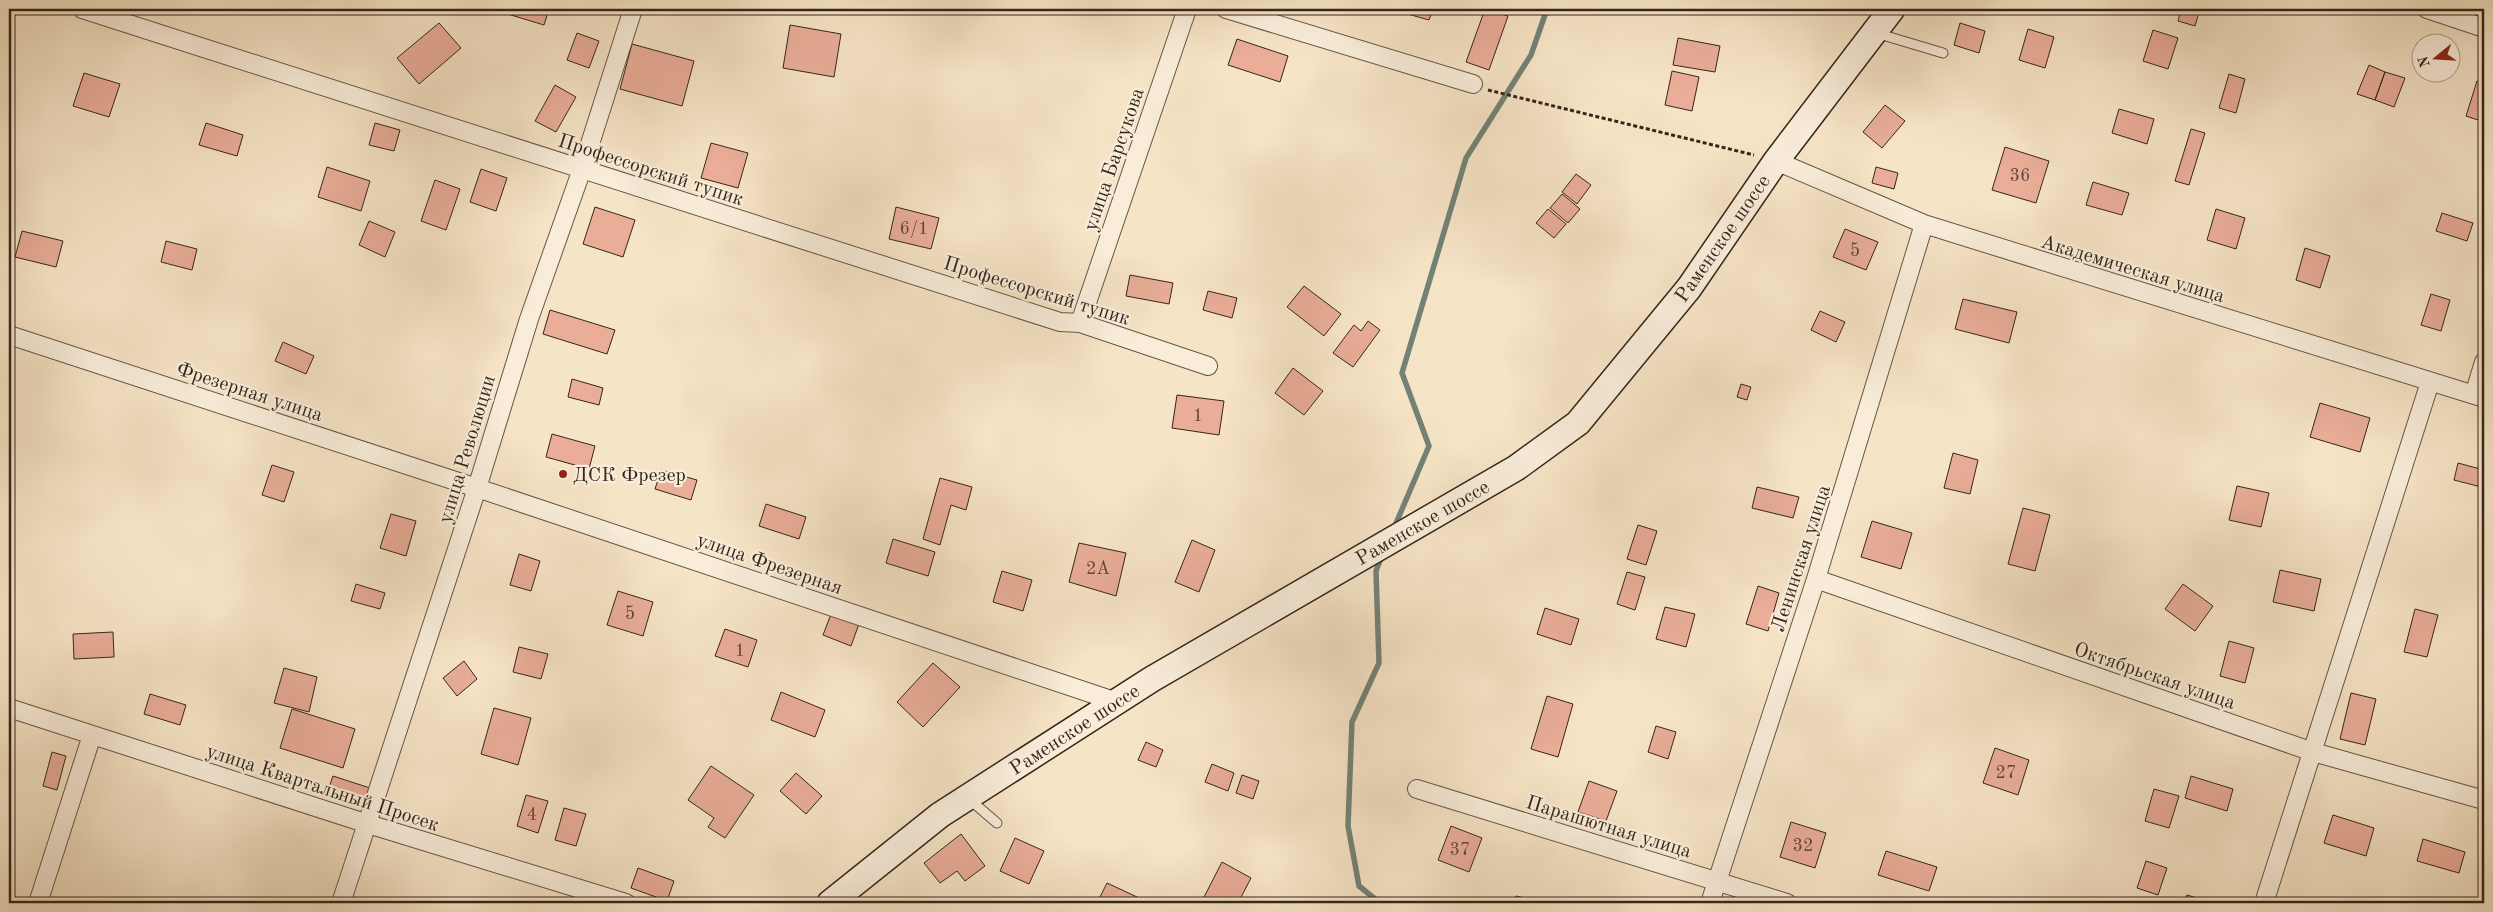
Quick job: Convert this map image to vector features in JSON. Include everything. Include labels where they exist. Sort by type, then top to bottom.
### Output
[{"type":"main road","name":"Раменское шоссе","points":[[830,903],[940,815],[1152,679],[1374,548],[1401,535],[1516,468],[1578,424],[1689,288],[1776,161],[1892,9]]},
{"type":"street","name":"Профессорский тупик","points":[[82,9],[1060,322],[1080,323],[1208,366]]},
{"type":"street","name":"улица Революции","points":[[341,903],[477,488],[529,319],[582,169],[633,9]]},
{"type":"street","name":"улица Барсукова","points":[[1080,323],[1187,9]]},
{"type":"street","points":[[1226,9],[1474,84]]},
{"type":"street","points":[[2427,9],[2484,28]]},
{"type":"street","name":"Академическая улица","points":[[1776,161],[1924,224],[2479,397]]},
{"type":"street","name":"Ленинская улица","points":[[1710,903],[1816,579],[1924,224]]},
{"type":"street","name":"Фрезерная улица","points":[[9,335],[477,488]]},
{"type":"street","points":[[2479,397],[2484,362]]},
{"type":"street","points":[[2264,903],[2430,382]]},
{"type":"street","name":"улица Фрезерная","points":[[477,488],[1117,702]]},
{"type":"street","name":"Октябрьская улица","points":[[1816,579],[2313,752],[2484,800]]},
{"type":"street","name":"улица Квартальный Просек","points":[[9,708],[368,824],[626,903]]},
{"type":"street","points":[[38,903],[92,735]]},
{"type":"street","name":"Парашютная улица","points":[[1417,789],[1787,903]]},
{"type":"lane","points":[[1874,32],[1943,54]]},
{"type":"lane","points":[[967,798],[997,823]]},
{"type":"path","points":[[1474,84],[1504,95],[1776,161]]},
{"type":"building","points":[[502,9],[549,9],[544,25],[501,12]]},
{"type":"building","points":[[1405,9],[1433,9],[1429,20],[1404,13]]},
{"type":"building","points":[[1485,9],[1508,16],[1489,70],[1466,62]]},
{"type":"building","points":[[2181,9],[2200,9],[2195,26],[2178,21]]},
{"type":"building","points":[[439,23],[461,48],[419,84],[397,58]]},
{"type":"building","points":[[1960,23],[1985,31],[1979,53],[1954,45]]},
{"type":"building","points":[[790,25],[841,34],[834,77],[783,68]]},
{"type":"building","points":[[2028,29],[2054,37],[2045,68],[2019,60]]},
{"type":"building","points":[[2153,30],[2178,38],[2168,69],[2143,61]]},
{"type":"building","points":[[577,33],[599,41],[589,68],[567,60]]},
{"type":"building","points":[[1678,38],[1720,46],[1715,72],[1673,65]]},
{"type":"building","points":[[1237,39],[1288,56],[1280,82],[1228,65]]},
{"type":"building","points":[[632,44],[694,61],[682,106],[620,89]]},
{"type":"building","points":[[2369,65],[2385,72],[2375,100],[2357,94]]},
{"type":"building","points":[[1672,71],[1699,77],[1692,111],[1665,105]]},
{"type":"building","points":[[2385,72],[2405,78],[2394,107],[2375,100]]},
{"type":"building","points":[[84,73],[120,84],[109,117],[73,106]]},
{"type":"building","points":[[2229,74],[2245,79],[2236,113],[2219,108]]},
{"type":"building","points":[[2477,81],[2484,83],[2484,122],[2466,116]]},
{"type":"building","points":[[555,85],[576,97],[556,132],[535,121]]},
{"type":"building","points":[[1885,105],[1905,121],[1882,148],[1863,132]]},
{"type":"building","points":[[2119,109],[2154,119],[2147,144],[2112,133]]},
{"type":"building","points":[[206,123],[243,135],[237,156],[199,145]]},
{"type":"building","points":[[375,123],[400,130],[394,151],[369,145]]},
{"type":"building","points":[[2191,129],[2205,133],[2189,185],[2175,181]]},
{"type":"building","points":[[711,143],[748,153],[738,188],[701,178]]},
{"type":"building","points":[[2005,147],[2049,161],[2036,203],[1992,190]]},
{"type":"building","points":[[327,167],[370,181],[361,211],[318,197]]},
{"type":"building","points":[[1876,167],[1898,173],[1894,189],[1872,183]]},
{"type":"building","points":[[481,169],[507,178],[496,211],[470,202]]},
{"type":"building","points":[[1576,174],[1591,185],[1577,204],[1562,192]]},
{"type":"building","points":[[435,180],[460,189],[446,230],[421,221]]},
{"type":"building","points":[[2093,182],[2129,193],[2122,215],[2086,205]]},
{"type":"building","points":[[1562,194],[1580,209],[1568,223],[1550,208]]},
{"type":"building","points":[[595,207],[635,220],[623,257],[583,244]]},
{"type":"building","points":[[896,207],[939,218],[931,249],[889,239]]},
{"type":"building","points":[[1548,209],[1566,224],[1554,238],[1536,223]]},
{"type":"building","points":[[2216,209],[2245,218],[2236,249],[2207,240]]},
{"type":"building","points":[[2442,213],[2473,223],[2467,241],[2436,231]]},
{"type":"building","points":[[369,221],[395,232],[385,257],[359,245]]},
{"type":"building","points":[[1845,229],[1878,242],[1866,270],[1833,257]]},
{"type":"building","points":[[22,231],[63,241],[56,267],[15,257]]},
{"type":"building","points":[[166,241],[197,249],[192,270],[161,262]]},
{"type":"building","points":[[2305,248],[2330,256],[2320,288],[2296,280]]},
{"type":"building","points":[[1130,275],[1173,283],[1169,304],[1126,296]]},
{"type":"building","points":[[1304,286],[1341,314],[1324,336],[1287,307]]},
{"type":"building","points":[[1208,291],[1237,298],[1232,318],[1203,310]]},
{"type":"building","points":[[2431,294],[2450,300],[2441,331],[2421,325]]},
{"type":"building","points":[[1963,299],[2017,312],[2009,343],[1955,329]]},
{"type":"building","points":[[550,310],[615,330],[607,354],[543,334]]},
{"type":"building","points":[[1820,311],[1845,322],[1836,342],[1811,330]]},
{"type":"building","points":[[1368,321],[1380,330],[1353,367],[1333,353],[1354,325],[1361,331]]},
{"type":"building","points":[[283,342],[314,356],[306,374],[275,361]]},
{"type":"building","points":[[1293,368],[1323,391],[1304,415],[1275,393]]},
{"type":"building","points":[[572,379],[603,388],[599,405],[568,397]]},
{"type":"building","points":[[1741,384],[1751,387],[1747,400],[1737,397]]},
{"type":"building","points":[[1177,395],[1224,401],[1219,435],[1172,428]]},
{"type":"building","points":[[2320,403],[2370,418],[2360,452],[2310,437]]},
{"type":"building","points":[[552,434],[595,446],[589,469],[546,457]]},
{"type":"building","points":[[1953,453],[1978,460],[1970,494],[1944,488]]},
{"type":"building","points":[[2458,463],[2484,470],[2481,487],[2454,480]]},
{"type":"building","points":[[272,465],[294,472],[284,502],[262,495]]},
{"type":"building","points":[[661,470],[697,480],[691,500],[655,489]]},
{"type":"building","points":[[940,478],[972,487],[966,510],[951,505],[940,545],[923,539]]},
{"type":"building","points":[[2237,486],[2269,493],[2261,527],[2229,520]]},
{"type":"building","points":[[1757,487],[1799,497],[1793,518],[1752,508]]},
{"type":"building","points":[[766,504],[806,517],[799,539],[759,526]]},
{"type":"building","points":[[2023,508],[2050,515],[2035,571],[2008,564]]},
{"type":"building","points":[[391,514],[416,521],[406,556],[380,548]]},
{"type":"building","points":[[1872,521],[1912,533],[1901,569],[1861,557]]},
{"type":"building","points":[[1638,525],[1657,531],[1646,565],[1627,559]]},
{"type":"building","points":[[893,539],[935,552],[928,576],[886,563]]},
{"type":"building","points":[[1192,540],[1215,550],[1199,592],[1175,582]]},
{"type":"building","points":[[1079,543],[1126,553],[1116,596],[1069,582]]},
{"type":"building","points":[[519,554],[540,561],[531,591],[510,585]]},
{"type":"building","points":[[2280,570],[2321,579],[2314,611],[2273,602]]},
{"type":"building","points":[[1002,571],[1032,580],[1023,611],[993,602]]},
{"type":"building","points":[[1627,572],[1645,577],[1635,610],[1617,604]]},
{"type":"building","points":[[356,584],[385,593],[380,609],[351,601]]},
{"type":"building","points":[[2183,584],[2213,606],[2195,631],[2165,609]]},
{"type":"building","points":[[1758,586],[1779,593],[1768,631],[1746,624]]},
{"type":"building","points":[[618,591],[653,602],[643,636],[607,625]]},
{"type":"building","points":[[1665,607],[1695,614],[1686,647],[1656,639]]},
{"type":"building","points":[[1545,608],[1579,619],[1571,645],[1537,634]]},
{"type":"building","points":[[2415,609],[2438,615],[2427,657],[2404,652]]},
{"type":"building","points":[[831,614],[859,624],[851,646],[823,635]]},
{"type":"building","points":[[725,629],[757,640],[748,667],[715,656]]},
{"type":"building","points":[[113,632],[114,657],[74,659],[73,634]]},
{"type":"building","points":[[2229,641],[2254,648],[2245,683],[2220,676]]},
{"type":"building","points":[[519,647],[548,654],[541,679],[513,672]]},
{"type":"building","points":[[464,661],[477,679],[457,696],[443,678]]},
{"type":"building","points":[[933,663],[960,687],[923,727],[897,702]]},
{"type":"building","points":[[284,668],[317,677],[309,712],[274,703]]},
{"type":"building","points":[[781,692],[825,710],[815,737],[771,720]]},
{"type":"building","points":[[2351,693],[2376,699],[2365,745],[2340,739]]},
{"type":"building","points":[[150,694],[186,705],[180,725],[144,714]]},
{"type":"building","points":[[1547,696],[1573,704],[1558,757],[1531,749]]},
{"type":"building","points":[[494,708],[531,718],[518,765],[481,754]]},
{"type":"building","points":[[292,709],[355,729],[343,768],[280,748]]},
{"type":"building","points":[[1656,726],[1676,732],[1668,759],[1648,752]]},
{"type":"building","points":[[1146,742],[1163,750],[1156,767],[1138,760]]},
{"type":"building","points":[[1995,748],[2029,760],[2018,795],[1983,783]]},
{"type":"building","points":[[52,752],[66,756],[57,790],[43,786]]},
{"type":"building","points":[[1212,764],[1234,773],[1228,791],[1205,782]]},
{"type":"building","points":[[711,766],[754,795],[725,838],[708,827],[714,818],[688,800]]},
{"type":"building","points":[[796,773],[822,796],[806,814],[780,791]]},
{"type":"building","points":[[1242,775],[1259,781],[1253,799],[1236,793]]},
{"type":"building","points":[[333,776],[373,789],[367,810],[326,796]]},
{"type":"building","points":[[2191,776],[2233,789],[2227,811],[2185,798]]},
{"type":"building","points":[[1589,781],[1617,791],[1606,821],[1578,812]]},
{"type":"building","points":[[2154,789],[2179,796],[2169,828],[2145,821]]},
{"type":"building","points":[[526,795],[548,801],[538,833],[517,826]]},
{"type":"building","points":[[564,808],[586,814],[576,846],[555,840]]},
{"type":"building","points":[[2333,815],[2374,828],[2366,856],[2324,843]]},
{"type":"building","points":[[1791,822],[1826,833],[1815,868],[1780,857]]},
{"type":"building","points":[[1451,826],[1482,838],[1469,872],[1438,860]]},
{"type":"building","points":[[961,834],[985,866],[965,881],[957,871],[940,883],[924,863]]},
{"type":"building","points":[[1015,838],[1044,851],[1029,884],[1000,871]]},
{"type":"building","points":[[2423,839],[2465,852],[2459,873],[2417,861]]},
{"type":"building","points":[[1886,851],[1937,867],[1929,891],[1878,875]]},
{"type":"building","points":[[2146,861],[2167,868],[2158,895],[2137,888]]},
{"type":"building","points":[[1222,862],[1251,878],[1238,903],[1201,903]]},
{"type":"building","points":[[638,868],[674,881],[667,901],[631,888]]},
{"type":"building","points":[[1107,883],[1150,903],[1098,901]]},
{"type":"building","points":[[2187,895],[2213,903],[2184,903]]},
{"type":"building","points":[[1516,896],[1546,903],[1514,903]]},
{"type":"waterway","points":[[1394,528],[1429,446],[1402,373],[1466,158],[1531,55],[1547,9]]},
{"type":"waterway","points":[[1380,903],[1359,886],[1348,826],[1352,722],[1379,663],[1376,571],[1382,555]]},
{"type":"place","name":"ДСК Фрезер","points":[[563,474]]}]
